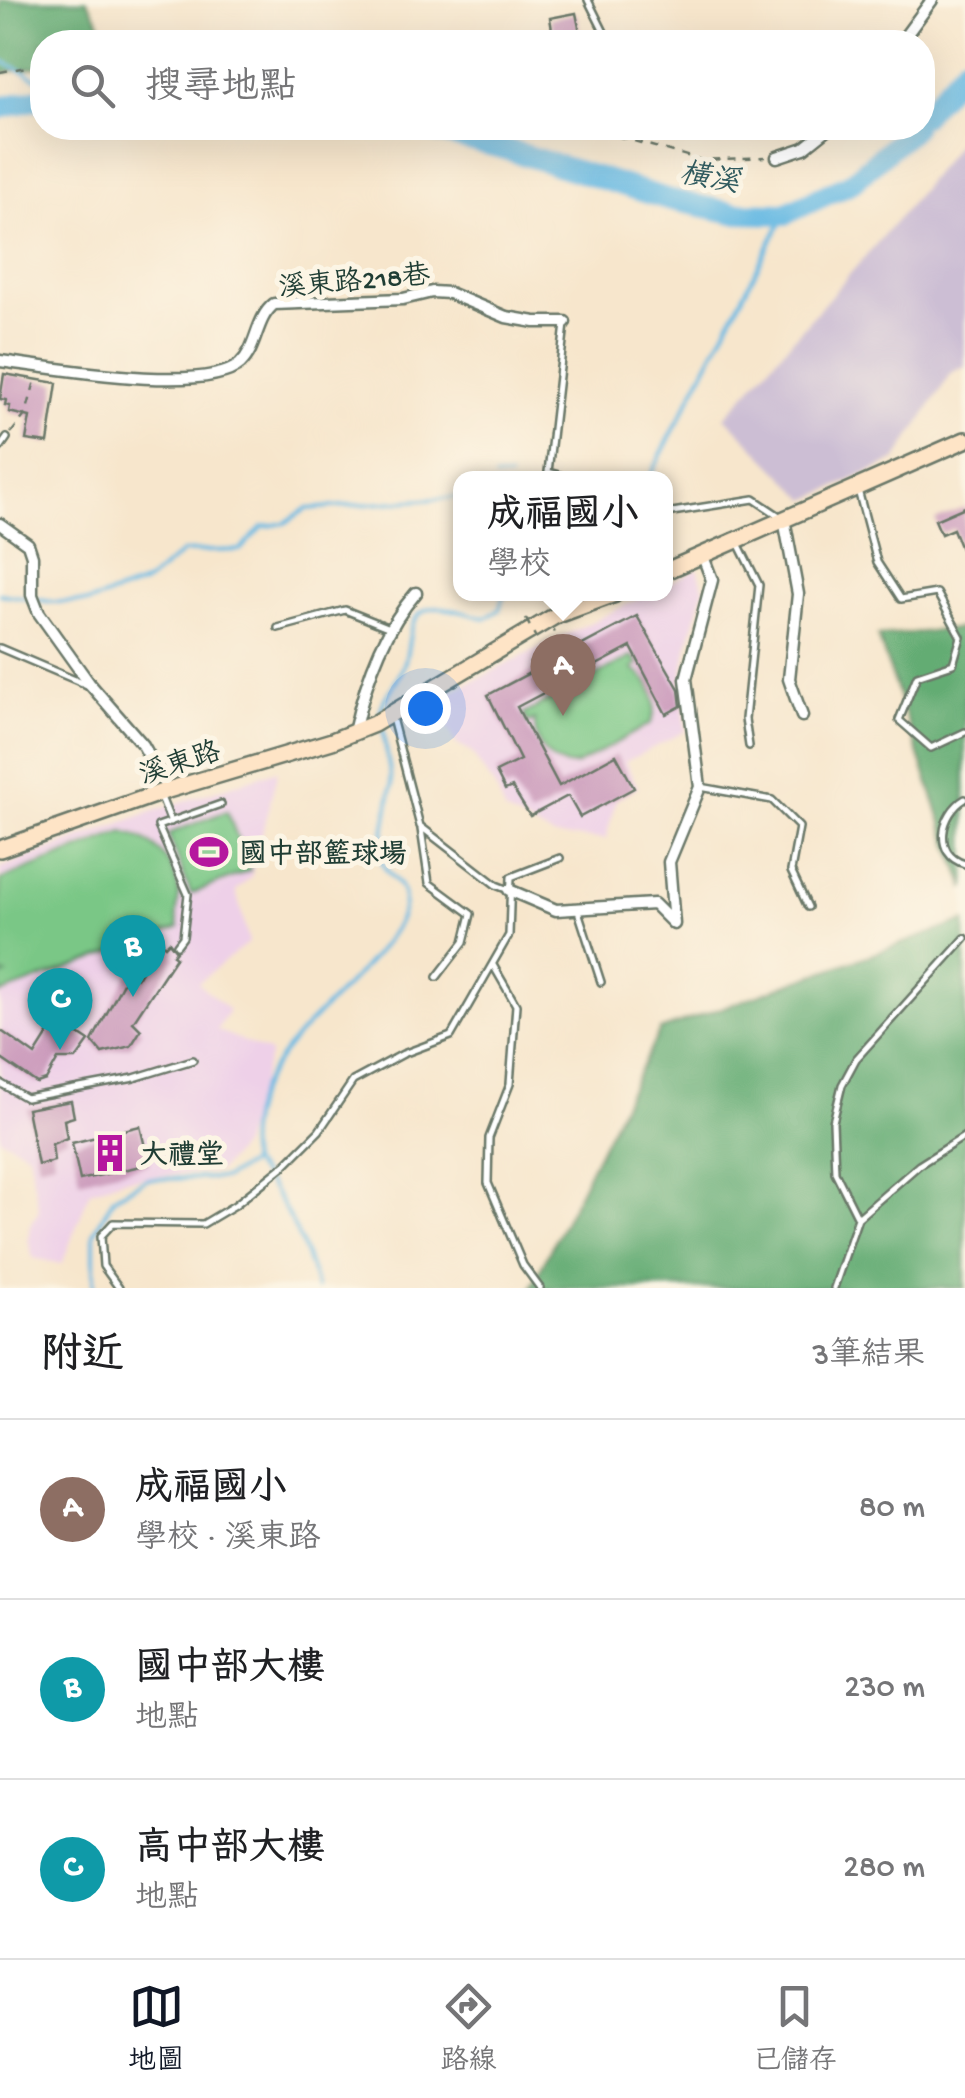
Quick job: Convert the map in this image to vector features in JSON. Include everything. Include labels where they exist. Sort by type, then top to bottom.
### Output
[{"type":"main road","points":[[673,568],[965,440]]},
{"type":"main road","name":"溪東路","points":[[0,849],[354,732],[555,616],[596,601]]},
{"type":"street","points":[[910,30],[932,0]]},
{"type":"street","points":[[777,157],[814,140]]},
{"type":"street","name":"溪東路218巷","points":[[0,361],[120,376],[190,378],[223,372],[243,361],[264,312],[274,304],[402,299],[432,292],[448,293],[506,317],[565,322]]},
{"type":"street","points":[[784,518],[798,594],[789,679],[802,716]]},
{"type":"street","points":[[0,524],[28,544],[33,599],[94,688],[142,745],[163,792]]},
{"type":"street","points":[[509,890],[556,910],[654,904],[674,924],[670,862],[700,787],[686,679],[712,580],[702,554]]},
{"type":"street","points":[[354,732],[390,628],[416,593]]},
{"type":"lane","points":[[588,0],[604,30]]},
{"type":"lane","points":[[548,471],[565,322]]},
{"type":"lane","points":[[0,448],[7,438]]},
{"type":"lane","points":[[857,487],[878,562],[901,599],[937,593],[961,637],[953,664],[917,676],[898,720],[931,748],[965,732]]},
{"type":"lane","points":[[673,512],[754,499],[784,518]]},
{"type":"lane","points":[[736,538],[759,585],[745,718],[749,746]]},
{"type":"lane","points":[[278,628],[345,610],[390,628]]},
{"type":"lane","points":[[0,648],[94,688]]},
{"type":"lane","points":[[383,718],[420,826],[429,883],[470,914],[464,942],[436,977]]},
{"type":"lane","points":[[700,787],[772,800],[800,827],[791,871],[808,908]]},
{"type":"lane","points":[[163,792],[172,822]]},
{"type":"lane","points":[[965,798],[948,814],[942,833],[954,860],[965,864]]},
{"type":"lane","points":[[177,945],[183,938],[188,894],[158,826],[221,804]]},
{"type":"lane","points":[[420,826],[496,885],[509,890]]},
{"type":"lane","points":[[118,1288],[103,1266],[101,1236],[113,1223],[203,1224],[286,1165],[319,1131],[352,1081],[403,1054],[452,1036],[510,935],[511,876],[560,858]]},
{"type":"lane","points":[[577,908],[601,982]]},
{"type":"lane","points":[[858,1218],[835,1172],[833,1122],[842,1086],[856,1059],[965,938]]},
{"type":"lane","points":[[493,965],[516,1005],[510,1084],[489,1138],[488,1183],[524,1265],[540,1288]]},
{"type":"lane","points":[[0,1083],[26,1098],[134,1078],[193,1060]]},
{"type":"lane","points":[[834,1288],[858,1218],[918,1166],[965,1136]]},
{"type":"path","points":[[0,72],[30,66]]},
{"type":"path","points":[[630,140],[701,160],[777,157]]},
{"type":"path","points":[[7,438],[26,414],[39,366]]},
{"type":"path","points":[[526,619],[536,638]]},
{"type":"path","points":[[529,662],[555,649],[558,638]]},
{"type":"shaded area","points":[[965,134],[965,367],[952,372],[896,460],[807,500],[725,417],[896,221]]},
{"type":"shaded area","points":[[698,568],[704,589],[681,683],[686,731],[625,762],[638,787],[616,800],[606,839],[555,837],[505,812],[497,791],[471,752],[456,744],[435,700],[634,601],[673,601],[673,581]]},
{"type":"shaded area","points":[[278,770],[251,877],[236,891],[249,942],[198,983],[229,1010],[217,1030],[270,1053],[242,1145],[219,1171],[124,1179],[90,1191],[62,1264],[33,1258],[28,1239],[30,1225],[39,1211],[28,1153],[0,1138],[0,868]]},
{"type":"green space","points":[[0,0],[87,0],[104,30],[30,30],[30,68],[0,73]]},
{"type":"green space","points":[[965,628],[965,889],[878,636]]},
{"type":"green space","points":[[633,656],[638,665],[633,669],[652,693],[655,708],[651,723],[577,765],[552,759],[537,738],[535,720],[528,723],[524,714]]},
{"type":"green space","name":"國中部籃球場","points":[[227,811],[250,870],[191,894],[168,834]]},
{"type":"green space","points":[[123,832],[151,844],[171,867],[178,888],[179,928],[0,994],[0,978],[6,975],[0,973],[0,880]]},
{"type":"green space","points":[[965,921],[965,1288],[531,1288],[660,1030]]},
{"type":"building","points":[[576,13],[580,30],[552,30],[550,18]]},
{"type":"building","points":[[4,374],[57,383],[48,443],[26,440],[30,417],[9,412],[6,400],[0,399]]},
{"type":"building","points":[[965,507],[965,559],[953,529],[941,534],[935,520]]},
{"type":"building","points":[[637,616],[679,689],[681,706],[666,714],[631,647],[517,707],[559,786],[616,755],[634,788],[580,817],[568,796],[530,816],[512,787],[505,790],[496,772],[520,760],[488,695]]},
{"type":"building","points":[[169,942],[176,957],[133,1022],[141,1030],[131,1046],[102,1053],[92,1041],[125,979],[129,974],[137,978],[144,966],[140,952],[148,947],[154,952],[161,943],[165,946]]},
{"type":"building","points":[[57,1020],[89,1041],[76,1059],[58,1059],[46,1080],[37,1083],[0,1058],[0,1030],[35,1055]]},
{"type":"building","points":[[71,1101],[74,1117],[64,1120],[67,1138],[52,1144],[54,1161],[38,1165],[27,1109]]},
{"type":"building","name":"大禮堂","points":[[140,1126],[149,1164],[80,1180],[72,1143]]},
{"type":"waterway","points":[[0,60],[30,75]]},
{"type":"waterway","name":"橫溪","points":[[935,101],[965,67]]},
{"type":"waterway","name":"橫溪","points":[[0,108],[30,101]]},
{"type":"waterway","name":"橫溪","points":[[469,140],[667,199],[734,213],[785,214],[851,183],[899,140]]},
{"type":"waterway","points":[[653,471],[785,214]]},
{"type":"waterway","points":[[0,594],[53,602],[90,602],[145,583],[183,552],[240,550],[262,527],[285,523],[306,509],[453,498]]},
{"type":"waterway","points":[[380,716],[383,702],[403,667],[416,618],[433,608],[486,618],[499,610],[502,601]]},
{"type":"waterway","points":[[317,1288],[291,1221],[250,1162],[249,1127],[258,1096],[273,1067],[365,967],[392,933],[402,913],[403,894],[380,856],[392,784],[382,725]]},
{"type":"waterway","points":[[94,1288],[94,1233],[114,1197],[147,1179],[225,1178],[249,1164]]},
{"type":"place","name":"成福國小","points":[[563,716]]},
{"type":"place","name":"國中部籃球場","points":[[209,852]]},
{"type":"place","name":"國中部大樓","points":[[133,997]]},
{"type":"place","name":"高中部大樓","points":[[60,1050]]},
{"type":"place","name":"大禮堂","points":[[110,1153]]}]
